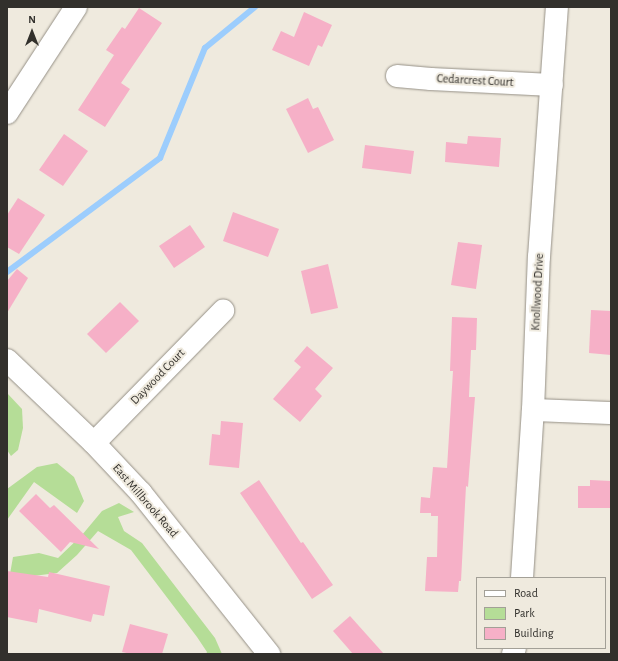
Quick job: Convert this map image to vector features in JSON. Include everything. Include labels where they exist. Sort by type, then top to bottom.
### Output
[{"type":"street","points":[[7,113],[76,7]]},
{"type":"street","name":"Knollwood Drive","points":[[522,577],[533,410],[539,257],[557,7]]},
{"type":"street","name":"Cedarcrest Court","points":[[397,76],[552,85]]},
{"type":"street","name":"Daywood Court","points":[[94,443],[223,311]]},
{"type":"street","name":"East Millbrook Road","points":[[7,360],[94,443],[141,493],[270,654]]},
{"type":"street","points":[[533,410],[611,413]]},
{"type":"green space","points":[[7,393],[22,409],[23,428],[18,450],[11,456],[7,450]]},
{"type":"green space","points":[[57,463],[74,477],[84,501],[77,513],[34,482],[7,520],[7,489],[37,467]]},
{"type":"green space","points":[[119,503],[134,512],[118,517],[124,531],[142,543],[215,638],[222,654],[206,654],[207,652],[197,637],[131,550],[98,531],[77,555],[57,573],[25,577],[10,574],[13,557],[39,553],[58,558],[82,535],[102,511]]},
{"type":"building","points":[[139,8],[162,23],[121,83],[130,89],[105,127],[78,110],[114,55],[106,50],[122,27],[125,29]]},
{"type":"building","points":[[304,12],[332,25],[322,47],[318,45],[309,66],[272,50],[281,31],[294,37]]},
{"type":"building","points":[[308,98],[313,109],[318,107],[334,140],[308,153],[286,109]]},
{"type":"building","points":[[64,134],[88,151],[63,186],[39,170]]},
{"type":"building","points":[[468,136],[501,138],[499,167],[445,162],[446,142],[467,144]]},
{"type":"building","points":[[365,145],[414,151],[411,174],[362,168]]},
{"type":"building","points":[[18,198],[45,215],[19,254],[7,247],[7,215]]},
{"type":"building","points":[[233,212],[279,229],[268,257],[223,241]]},
{"type":"building","points":[[190,225],[205,247],[174,268],[159,246]]},
{"type":"building","points":[[458,242],[482,245],[476,289],[451,285]]},
{"type":"building","points":[[328,264],[338,308],[311,314],[301,271]]},
{"type":"building","points":[[17,269],[28,278],[7,313],[7,281]]},
{"type":"building","points":[[120,302],[139,321],[106,353],[87,334]]},
{"type":"building","points":[[591,310],[611,311],[611,355],[589,353]]},
{"type":"building","points":[[452,317],[477,318],[476,350],[471,350],[469,397],[475,397],[468,487],[466,486],[461,581],[459,581],[458,592],[425,591],[427,557],[437,557],[438,516],[431,516],[431,513],[420,513],[421,497],[430,498],[433,467],[447,468],[453,371],[450,371]]},
{"type":"building","points":[[307,346],[333,368],[315,389],[322,396],[300,422],[273,399],[301,367],[294,361]]},
{"type":"building","points":[[221,421],[243,423],[239,468],[209,465],[212,434],[220,435]]},
{"type":"building","points":[[259,480],[301,543],[303,542],[333,585],[312,599],[240,493]]},
{"type":"building","points":[[590,480],[611,481],[611,508],[578,508],[578,486],[590,486]]},
{"type":"building","points":[[36,494],[50,508],[54,505],[99,549],[70,542],[61,552],[19,511]]},
{"type":"building","points":[[7,571],[48,577],[49,572],[110,586],[104,616],[93,614],[91,622],[39,609],[37,623],[7,617]]},
{"type":"building","points":[[350,616],[384,654],[353,654],[333,631]]},
{"type":"building","points":[[130,624],[168,634],[162,654],[131,654],[122,652]]},
{"type":"waterway","points":[[7,272],[160,158],[205,48],[255,7]]}]
